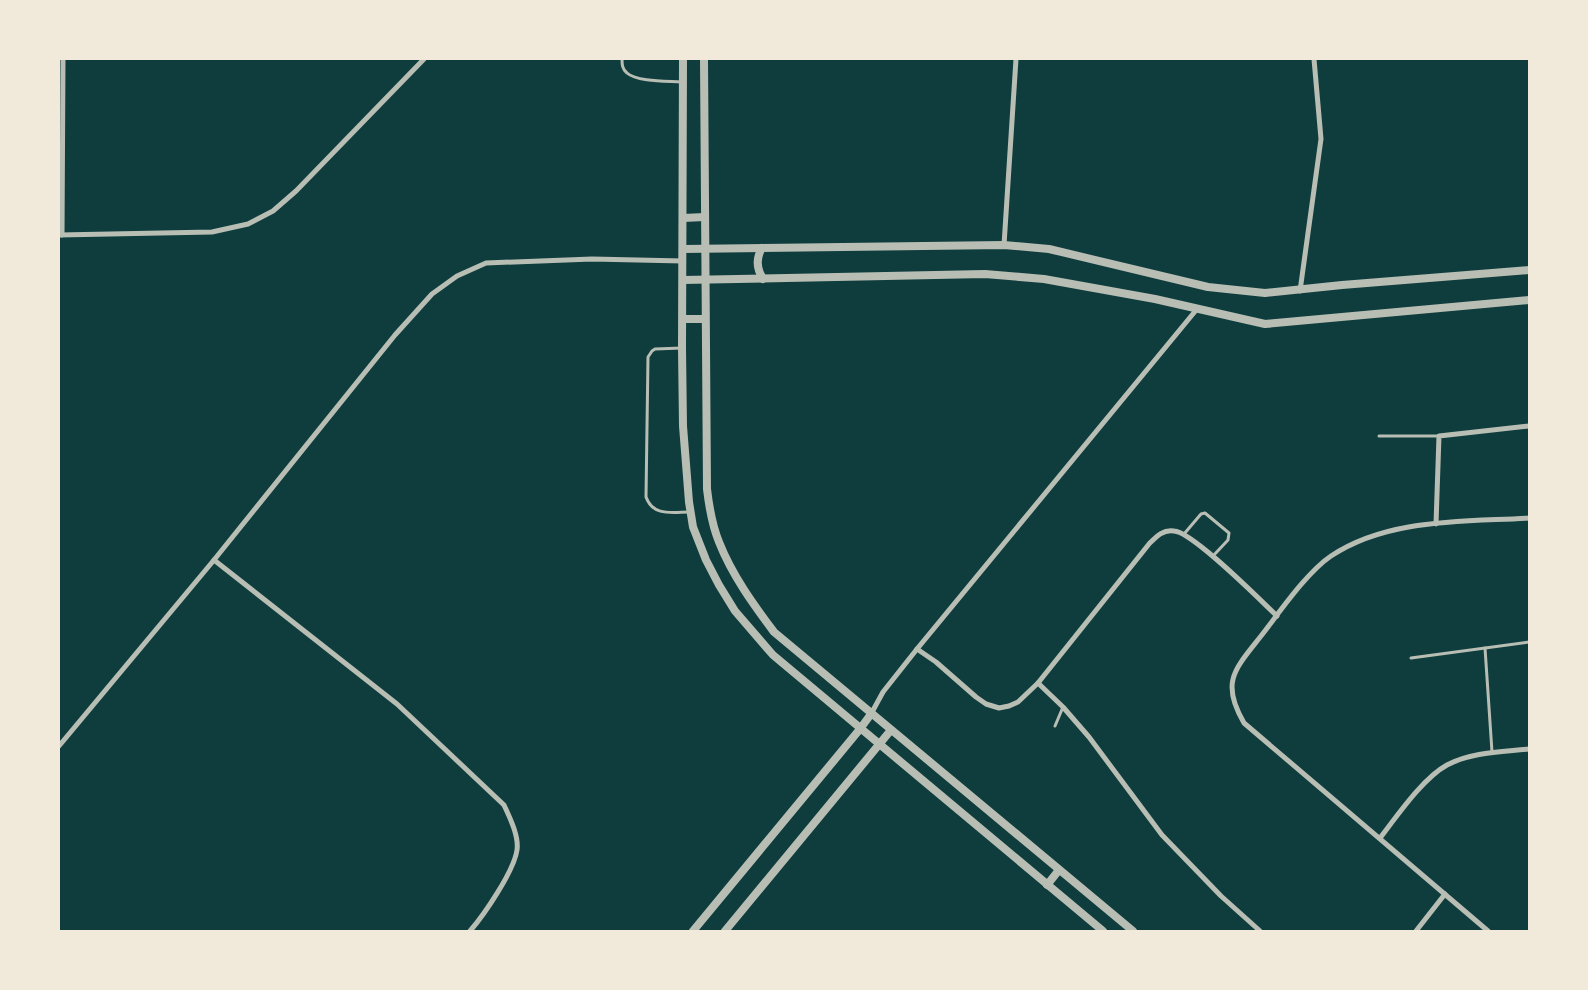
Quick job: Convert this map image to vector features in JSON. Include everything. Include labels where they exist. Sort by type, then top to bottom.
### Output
[{"type":"street","points":[[63,59],[60,235],[212,232],[248,224],[273,211],[296,192],[424,59]]},
{"type":"street","points":[[683,59],[682,348],[685,461],[693,527],[706,560],[735,611],[773,655],[1103,931]]},
{"type":"street","points":[[704,59],[707,489],[718,541],[751,602],[774,632],[1133,931]]},
{"type":"street","points":[[1004,244],[1016,59]]},
{"type":"street","points":[[1300,291],[1321,139],[1314,59]]},
{"type":"street","points":[[683,218],[705,217]]},
{"type":"street","points":[[683,249],[1004,244],[1048,249],[1208,287],[1265,293],[1529,270]]},
{"type":"street","points":[[762,248],[757,263],[763,279]]},
{"type":"street","points":[[59,746],[214,560],[395,335],[432,294],[456,276],[486,263],[592,259],[683,261]]},
{"type":"street","points":[[683,280],[985,274],[1044,279],[1155,299],[1265,324],[1529,300]]},
{"type":"street","points":[[694,931],[860,729],[883,692],[917,649],[1197,309]]},
{"type":"street","points":[[683,319],[705,319]]},
{"type":"street","points":[[1436,524],[1439,436],[1529,426]]},
{"type":"street","points":[[1488,931],[1244,723],[1237,712],[1232,698],[1231,681],[1241,662],[1311,575],[1329,557],[1357,541],[1384,532],[1436,524],[1529,518]]},
{"type":"street","points":[[917,649],[936,662],[986,704],[999,708],[1018,702],[1038,683],[1157,535],[1175,530],[1184,534],[1213,557],[1277,616]]},
{"type":"street","points":[[214,560],[396,704],[504,805],[513,826],[518,849],[510,872],[470,931]]},
{"type":"street","points":[[1038,683],[1063,707],[1107,760],[1162,835],[1221,896],[1260,931]]},
{"type":"street","points":[[725,931],[891,730]]},
{"type":"street","points":[[1380,838],[1429,779],[1446,765],[1472,756],[1492,752],[1529,749]]},
{"type":"street","points":[[1047,885],[1059,870]]},
{"type":"street","points":[[1416,931],[1445,894]]},
{"type":"lane","points":[[622,59],[622,67],[627,73],[638,78],[683,82]]},
{"type":"lane","points":[[682,348],[656,349],[648,357],[646,497],[651,507],[661,512],[690,512]]},
{"type":"lane","points":[[1379,436],[1439,436]]},
{"type":"lane","points":[[1184,534],[1201,514],[1205,513],[1210,516],[1229,533],[1228,540],[1213,557]]},
{"type":"lane","points":[[1411,658],[1529,642]]},
{"type":"lane","points":[[1485,648],[1492,752]]},
{"type":"lane","points":[[1055,726],[1063,707]]}]
